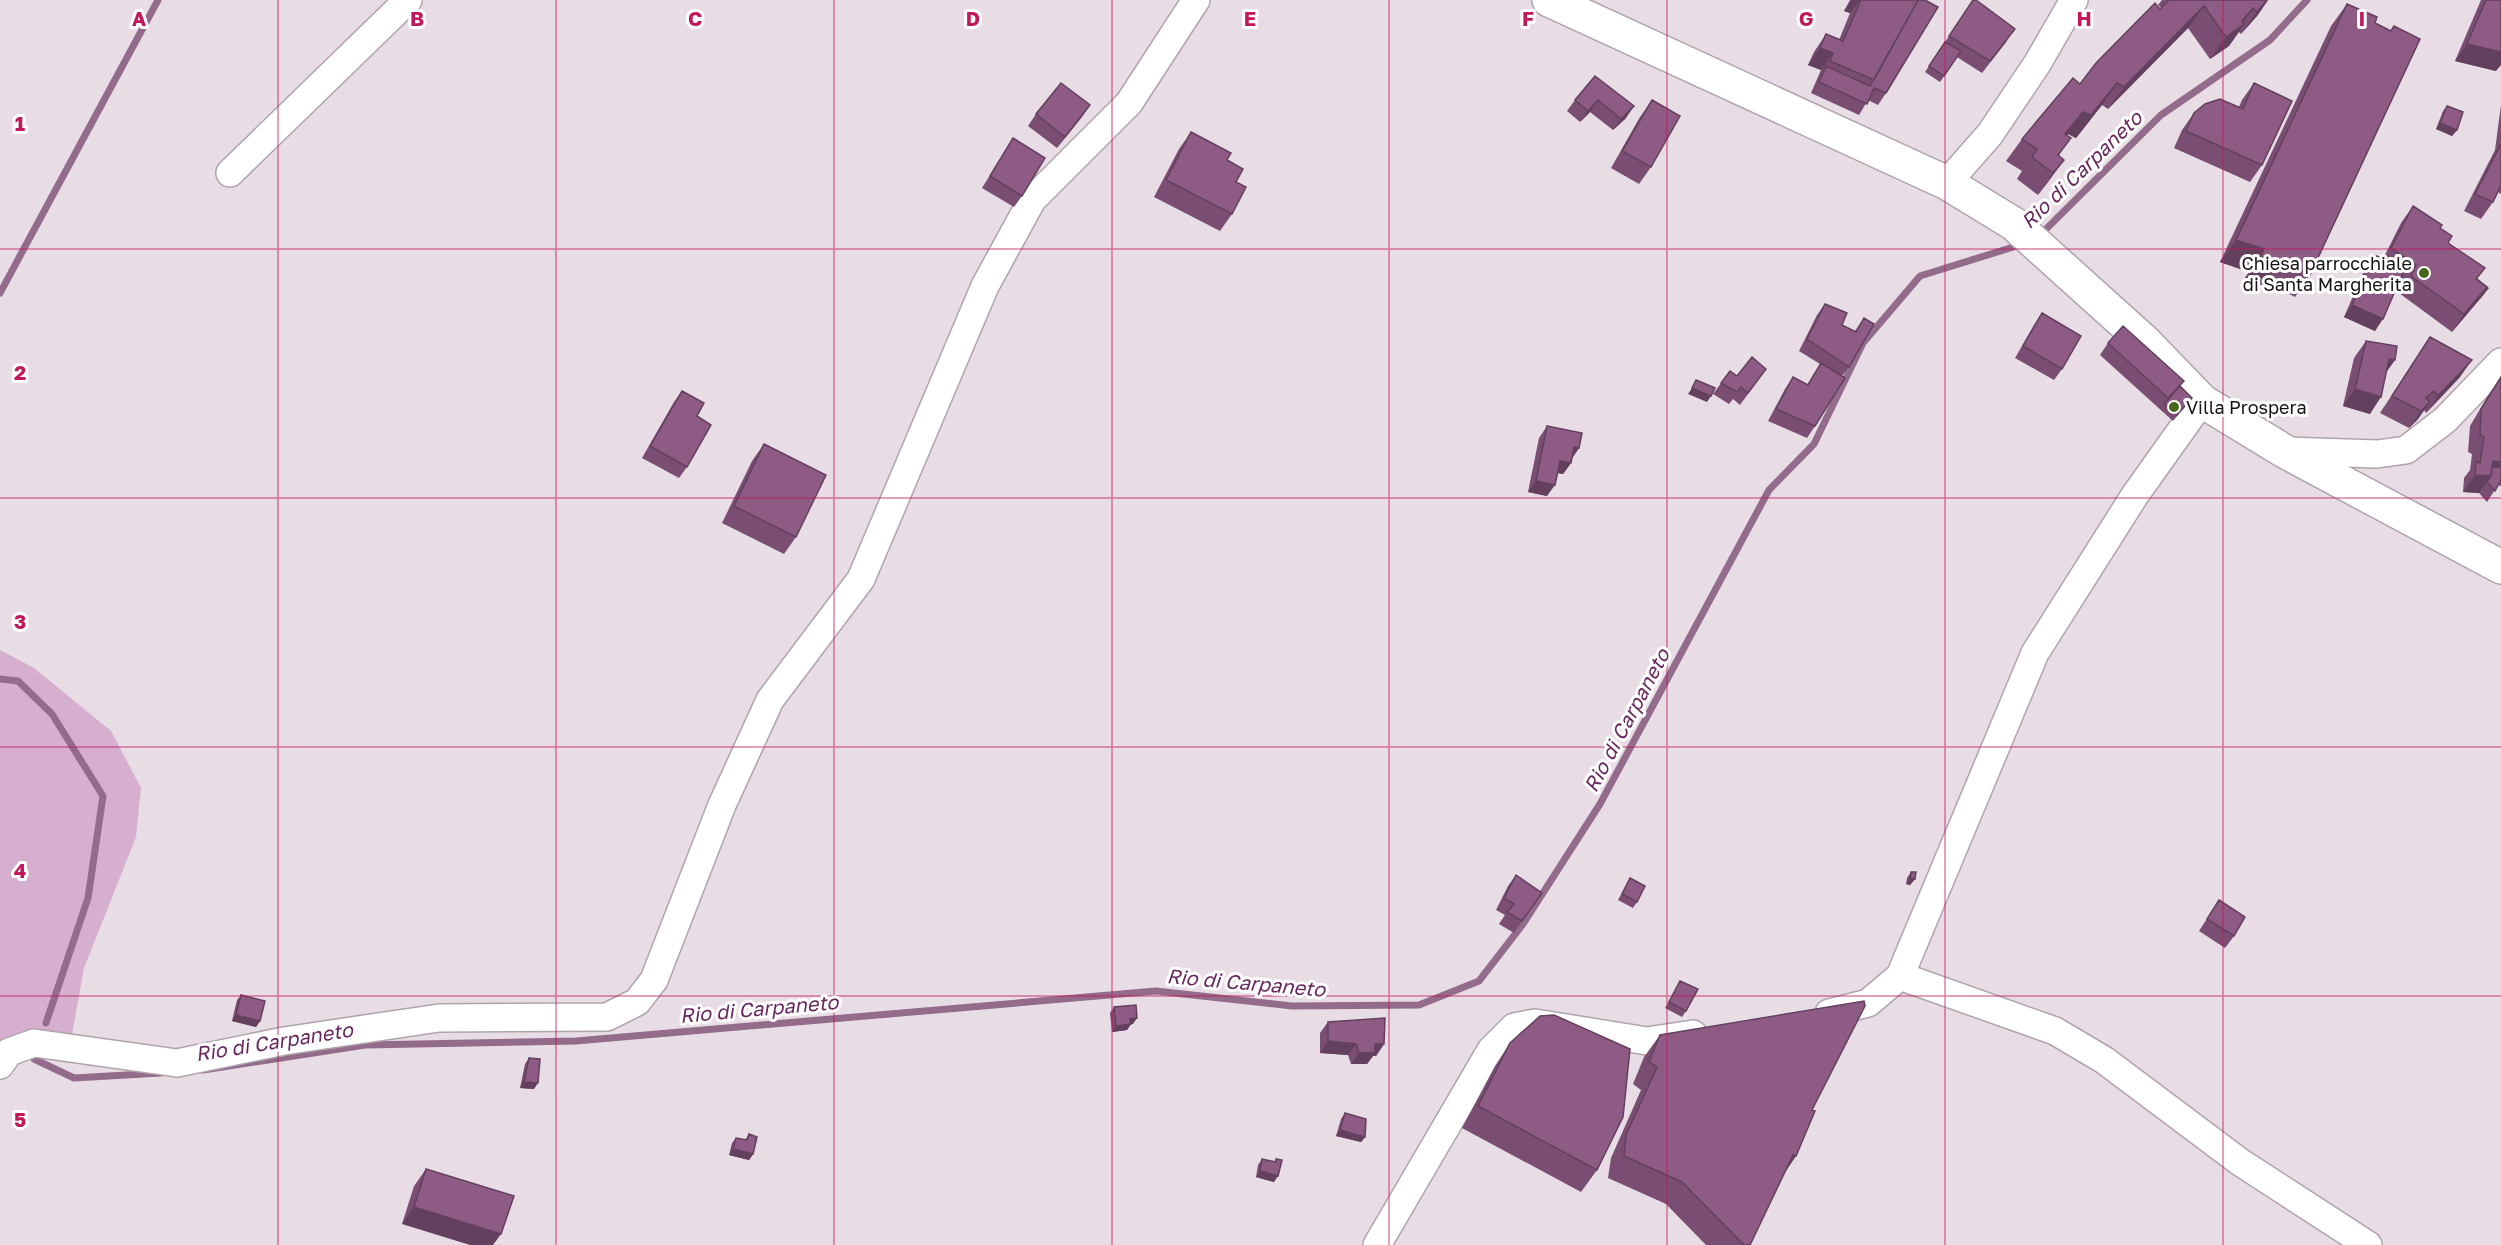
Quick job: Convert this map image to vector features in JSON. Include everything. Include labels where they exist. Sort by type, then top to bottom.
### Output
[{"type":"main road","points":[[1562,3],[1947,183],[2014,224],[2144,341],[2202,401],[2284,451],[2501,567]]},
{"type":"street","points":[[230,173],[408,0]]},
{"type":"street","points":[[0,1065],[9,1052],[34,1043],[177,1063],[284,1041],[439,1018],[607,1017],[636,1002],[654,980],[722,805],[770,700],[861,579],[985,286],[1032,200],[1129,103],[1196,0]]},
{"type":"street","points":[[1947,183],[1990,134],[2037,64],[2074,0]]},
{"type":"street","points":[[2284,451],[2377,454],[2406,450],[2445,420],[2501,362]]},
{"type":"street","points":[[1809,1016],[1843,1011],[1868,1003],[1900,976],[2035,653],[2135,495],[2202,401]]},
{"type":"street","points":[[1900,976],[2055,1031],[2104,1060],[2240,1162],[2368,1245]]},
{"type":"street","points":[[1377,1245],[1491,1050],[1514,1027],[1535,1023],[1647,1041],[1716,1030]]},
{"type":"shaded area","points":[[0,650],[34,668],[111,731],[141,788],[136,837],[84,968],[71,1040],[0,1045]]},
{"type":"building","points":[[1861,0],[1918,0],[1874,80],[1830,61],[1833,53],[1820,48],[1826,34],[1843,41]]},
{"type":"building","points":[[1918,0],[1925,0],[1938,7],[1886,93],[1874,88],[1867,104],[1819,82],[1826,66],[1870,86]]},
{"type":"building","points":[[1973,0],[2015,29],[1990,61],[1949,36]]},
{"type":"building","points":[[2169,0],[2267,0],[2257,12],[2253,8],[2242,21],[2244,24],[2226,37],[2204,6],[2124,87],[2117,83],[2091,115],[2083,112],[2065,134],[2071,138],[2058,155],[2064,160],[2053,173],[2032,157],[2037,149],[2022,139],[2073,78],[2080,84],[2096,63],[2155,3],[2160,9]]},
{"type":"building","points":[[2486,0],[2501,0],[2501,52],[2467,44]]},
{"type":"building","points":[[2347,4],[2377,17],[2375,23],[2391,31],[2394,26],[2420,39],[2310,275],[2282,259],[2279,263],[2261,256],[2264,249],[2236,240]]},
{"type":"building","points":[[1945,42],[1961,51],[1944,76],[1929,66]]},
{"type":"building","points":[[1595,76],[1634,106],[1621,119],[1598,100],[1588,111],[1575,100]]},
{"type":"building","points":[[1061,83],[1090,105],[1065,137],[1036,114]]},
{"type":"building","points":[[2254,83],[2292,101],[2262,165],[2186,131],[2194,113],[2205,104],[2220,99],[2243,109]]},
{"type":"building","points":[[1652,100],[1680,116],[1651,167],[1622,151]]},
{"type":"building","points":[[2447,106],[2463,112],[2457,130],[2440,123]]},
{"type":"building","points":[[1191,132],[1231,153],[1227,160],[1243,169],[1236,182],[1246,187],[1232,214],[1166,180]]},
{"type":"building","points":[[1013,138],[1045,158],[1022,196],[990,176]]},
{"type":"building","points":[[2501,144],[2501,185],[2493,202],[2475,194]]},
{"type":"building","points":[[2413,206],[2442,225],[2440,228],[2452,236],[2448,243],[2485,268],[2476,279],[2487,287],[2464,314],[2411,276],[2416,265],[2391,248]]},
{"type":"building","points":[[2374,255],[2405,268],[2383,319],[2352,305]]},
{"type":"building","points":[[1825,304],[1847,313],[1842,325],[1856,332],[1864,318],[1874,324],[1849,367],[1807,339]]},
{"type":"building","points":[[2042,313],[2081,336],[2062,369],[2023,346]]},
{"type":"building","points":[[2123,326],[2184,381],[2168,398],[2108,343]]},
{"type":"building","points":[[2430,337],[2472,360],[2438,396],[2434,391],[2426,398],[2430,402],[2421,411],[2392,396]]},
{"type":"building","points":[[2366,341],[2397,346],[2395,360],[2389,359],[2381,397],[2355,389]]},
{"type":"building","points":[[1752,357],[1766,369],[1748,393],[1741,387],[1737,392],[1721,383],[1730,371],[1737,376]]},
{"type":"building","points":[[1821,363],[1845,378],[1815,426],[1776,409],[1793,377],[1808,385]]},
{"type":"building","points":[[2501,377],[2501,462],[2493,461],[2491,476],[2475,475],[2476,461],[2480,463],[2484,437],[2480,435],[2481,409]]},
{"type":"building","points":[[1696,380],[1715,388],[1711,396],[1692,388]]},
{"type":"building","name":"Villa Prospera","points":[[2180,386],[2192,398],[2177,415],[2164,404]]},
{"type":"building","points":[[682,391],[704,403],[697,416],[711,425],[687,467],[650,446]]},
{"type":"building","points":[[1547,426],[1582,433],[1579,448],[1574,447],[1571,463],[1560,461],[1555,485],[1536,481]]},
{"type":"building","points":[[764,444],[826,475],[796,537],[734,506]]},
{"type":"building","points":[[2492,467],[2501,467],[2501,480],[2495,491],[2487,482],[2491,476]]},
{"type":"building","points":[[1911,872],[1916,872],[1915,879],[1910,878]]},
{"type":"building","points":[[1516,875],[1542,893],[1522,921],[1507,912],[1514,904],[1504,898]]},
{"type":"building","points":[[1630,878],[1645,886],[1637,902],[1622,894]]},
{"type":"building","points":[[2219,900],[2245,917],[2234,936],[2207,919]]},
{"type":"building","points":[[1680,981],[1698,989],[1686,1011],[1669,1002]]},
{"type":"building","points":[[241,995],[265,1001],[260,1021],[236,1015]]},
{"type":"building","points":[[1864,1001],[1865,1006],[1812,1110],[1815,1111],[1796,1156],[1793,1155],[1750,1245],[1744,1245],[1682,1182],[1624,1156],[1626,1135],[1657,1067],[1649,1062],[1660,1035]]},
{"type":"building","points":[[1136,1005],[1137,1018],[1130,1019],[1131,1024],[1116,1026],[1114,1007]]},
{"type":"building","points":[[1554,1015],[1630,1049],[1623,1117],[1597,1170],[1478,1106],[1510,1043],[1540,1016]]},
{"type":"building","points":[[1385,1018],[1384,1044],[1375,1044],[1375,1053],[1359,1053],[1356,1044],[1328,1041],[1328,1022]]},
{"type":"building","points":[[529,1058],[540,1059],[538,1083],[524,1082]]},
{"type":"building","points":[[1345,1113],[1366,1119],[1365,1137],[1340,1130]]},
{"type":"building","points":[[749,1134],[757,1137],[753,1154],[733,1149],[736,1138],[747,1140]]},
{"type":"building","points":[[1262,1159],[1276,1162],[1276,1159],[1282,1160],[1278,1176],[1260,1171]]},
{"type":"building","points":[[426,1169],[514,1196],[501,1234],[414,1207]]},
{"type":"waterway","points":[[0,293],[158,0]]},
{"type":"waterway","name":"Rio di Carpaneto","points":[[2040,235],[2161,115],[2270,40],[2307,0]]},
{"type":"waterway","name":"Rio di Carpaneto","points":[[203,1070],[365,1045],[576,1041],[1156,991],[1292,1006],[1419,1005],[1479,981],[1523,924],[1600,804],[1769,490],[1814,444],[1863,343],[1920,276],[2023,244]]},
{"type":"waterway","name":"Rio di Carpaneto","points":[[0,679],[18,681],[52,714],[103,796],[88,898],[46,1023]]},
{"type":"waterway","name":"Rio di Carpaneto","points":[[37,1050],[34,1059],[74,1078],[161,1073]]},
{"type":"place","name":"Chiesa parrocchiale di Santa Margherita","points":[[2424,273]]},
{"type":"place","name":"Villa Prospera","points":[[2174,407]]}]
